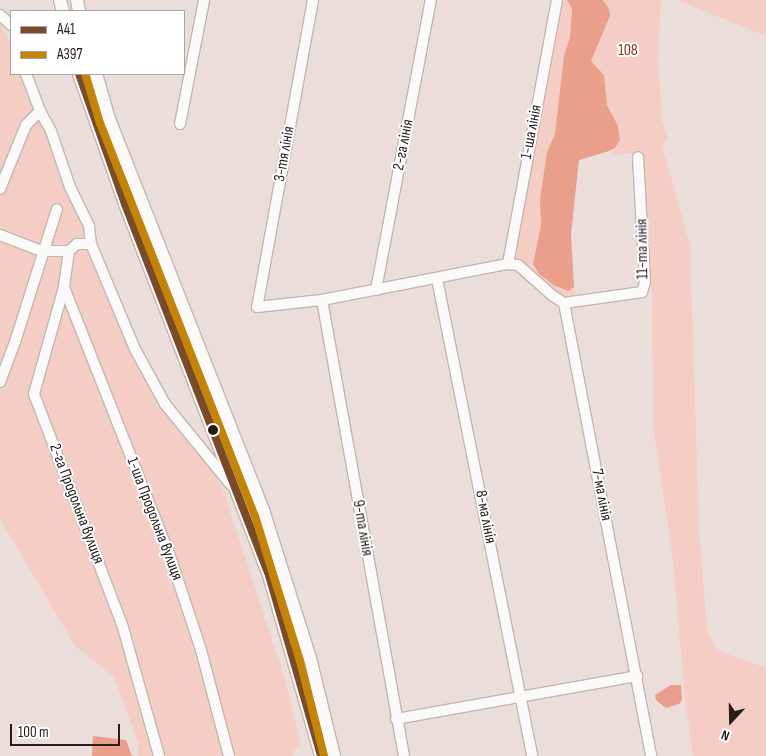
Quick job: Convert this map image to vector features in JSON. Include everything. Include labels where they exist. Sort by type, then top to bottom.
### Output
[{"type":"main road","points":[[79,75],[128,212],[241,498],[268,572],[321,756]]},
{"type":"main road","points":[[96,75],[109,119],[266,521],[310,658],[334,756]]},
{"type":"street","points":[[180,124],[204,0]]},
{"type":"street","name":"3-тя лінія","points":[[313,0],[257,308],[322,300]]},
{"type":"street","name":"2-га лінія","points":[[376,290],[431,0]]},
{"type":"street","name":"1-ша лінія","points":[[508,264],[557,0]]},
{"type":"street","points":[[0,15],[10,24]]},
{"type":"street","points":[[26,75],[40,111],[51,132],[70,187],[89,226],[91,244],[135,349],[165,404],[241,498]]},
{"type":"street","points":[[0,189],[26,125],[40,111]]},
{"type":"street","name":"11-та лінія","points":[[564,303],[642,292],[646,282],[638,157]]},
{"type":"street","points":[[0,382],[16,339],[42,251],[57,209]]},
{"type":"street","points":[[0,235],[42,251],[68,251],[77,244],[91,244]]},
{"type":"street","name":"2-га Продольна вулиця","points":[[68,251],[64,286],[34,394],[122,624],[159,756]]},
{"type":"street","points":[[322,300],[508,264],[518,265],[553,296],[564,303]]},
{"type":"street","name":"8-ма лінія","points":[[437,279],[522,698],[532,756]]},
{"type":"street","name":"1-ша Продольна вулиця","points":[[64,286],[169,553],[201,650],[229,756]]},
{"type":"street","name":"9-та лінія","points":[[322,300],[404,756]]},
{"type":"street","name":"7-ма лінія","points":[[564,303],[652,756]]},
{"type":"street","points":[[396,719],[637,676]]},
{"type":"green space","points":[[561,0],[567,0],[572,9],[571,38],[564,55],[555,134],[547,152],[540,199],[541,225],[533,264],[539,274],[555,286],[573,290],[574,287],[576,298],[566,299],[548,289],[515,258],[512,252]]},
{"type":"green space","name":"108","points":[[603,0],[661,0],[658,58],[662,120],[668,139],[662,145],[690,245],[699,527],[707,630],[717,650],[766,668],[766,756],[693,756],[685,699],[672,551],[653,427],[652,296],[639,152],[613,155],[620,140],[618,126],[607,105],[604,75],[591,61],[610,16],[609,9]]},
{"type":"green space","points":[[677,0],[766,0],[766,36]]},
{"type":"green space","points":[[0,24],[10,42],[10,75],[23,75],[135,359],[210,464],[222,487],[286,683],[301,746],[292,751],[293,756],[138,756],[138,742],[114,677],[75,646],[0,519]]},
{"type":"shaded area","points":[[567,0],[603,0],[609,9],[610,16],[591,61],[604,75],[607,105],[618,126],[620,140],[615,148],[609,151],[579,160],[571,234],[574,287],[569,291],[555,286],[539,274],[533,264],[541,225],[540,199],[547,152],[555,134],[564,55],[570,38],[572,9]]},
{"type":"shaded area","points":[[671,685],[681,685],[682,700],[679,704],[666,708],[656,700],[655,695]]},
{"type":"shaded area","points":[[93,736],[126,740],[132,756],[92,756]]},
{"type":"transit line","name":"A41","points":[[79,75],[125,204],[268,572],[321,756]]},
{"type":"transit line","name":"А397","points":[[86,77],[100,123],[255,516],[300,661],[324,756]]}]
